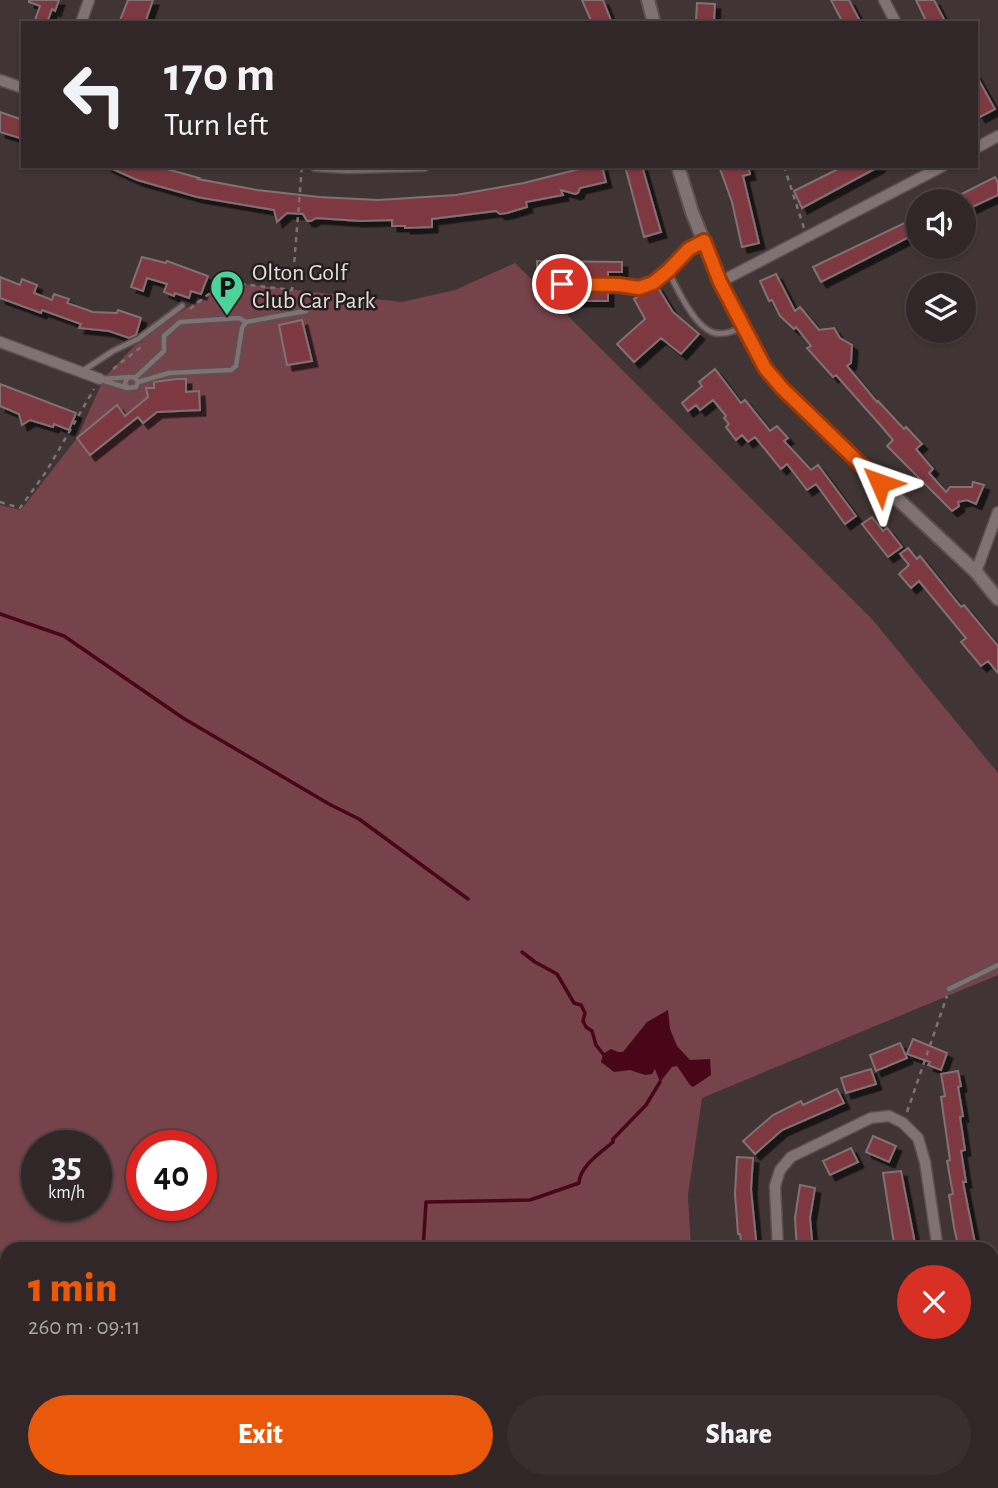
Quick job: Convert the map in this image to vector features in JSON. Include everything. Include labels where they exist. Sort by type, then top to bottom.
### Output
[{"type":"street","points":[[82,21],[89,0]]},
{"type":"street","points":[[648,0],[653,21]]},
{"type":"street","points":[[884,0],[895,21]]},
{"type":"street","points":[[0,80],[21,87]]},
{"type":"street","points":[[978,147],[998,136]]},
{"type":"street","points":[[679,168],[720,282],[765,368],[782,388],[976,572],[998,598]]},
{"type":"street","points":[[720,282],[939,168]]},
{"type":"street","points":[[0,342],[100,379]]},
{"type":"street","points":[[976,572],[998,512]]},
{"type":"street","points":[[778,1242],[775,1186],[780,1170],[791,1157],[870,1118],[889,1116],[903,1123],[918,1138],[925,1162],[937,1242]]},
{"type":"lane","points":[[562,284],[639,288],[653,283],[689,249],[704,241]]},
{"type":"lane","points":[[668,271],[686,306],[707,329],[715,333],[729,333],[744,327]]},
{"type":"lane","points":[[80,372],[138,339],[182,306]]},
{"type":"lane","points":[[100,379],[128,388],[136,387],[136,380],[164,351],[164,335],[180,322],[239,318],[246,322],[306,311]]},
{"type":"lane","points":[[100,379],[136,380],[169,373],[231,370],[236,366],[242,328],[246,322]]},
{"type":"lane","points":[[127,379],[125,384],[128,388]]},
{"type":"lane","points":[[950,989],[998,965]]},
{"type":"path","points":[[183,315],[224,282],[292,290],[302,168]]},
{"type":"path","points":[[785,168],[807,237]]},
{"type":"path","points":[[0,502],[20,508],[46,472],[100,379],[141,347]]},
{"type":"path","points":[[903,1123],[950,989]]},
{"type":"shaded area","points":[[515,263],[872,619],[998,773],[998,975],[702,1098],[688,1195],[691,1242],[0,1242],[0,505],[21,510],[77,438],[104,378],[137,343],[224,282],[402,302],[455,290]]},
{"type":"shaded area","points":[[668,1010],[670,1029],[677,1046],[690,1060],[710,1059],[711,1075],[693,1087],[677,1066],[672,1067],[660,1082],[655,1069],[652,1074],[645,1075],[630,1070],[614,1072],[601,1062],[603,1054],[611,1049],[623,1052],[647,1022]]},
{"type":"building","points":[[59,0],[48,21],[35,21],[40,6],[29,2]]},
{"type":"building","points":[[128,0],[153,0],[146,21],[120,21]]},
{"type":"building","points":[[582,0],[603,0],[611,21],[591,21]]},
{"type":"building","points":[[831,0],[849,0],[860,21],[842,21]]},
{"type":"building","points":[[916,0],[934,0],[945,21],[926,21]]},
{"type":"building","points":[[697,3],[715,4],[714,21],[696,20]]},
{"type":"building","points":[[978,79],[995,109],[980,117],[978,114]]},
{"type":"building","points":[[0,112],[21,119],[21,138],[0,132]]},
{"type":"building","points":[[110,168],[163,168],[198,179],[257,190],[378,200],[456,195],[524,183],[583,168],[602,168],[606,182],[580,188],[575,194],[561,190],[563,195],[526,202],[527,207],[507,213],[500,214],[496,211],[432,219],[432,227],[405,228],[392,226],[392,220],[316,218],[307,221],[303,214],[287,213],[277,222],[274,210],[197,197],[137,180]]},
{"type":"building","points":[[626,168],[643,168],[661,232],[644,237]]},
{"type":"building","points":[[720,168],[748,168],[750,174],[743,176],[759,243],[742,247],[732,202]]},
{"type":"building","points":[[840,168],[876,168],[802,208],[794,191]]},
{"type":"building","points":[[995,177],[998,195],[976,205],[976,189],[972,189]]},
{"type":"building","points":[[906,222],[906,239],[821,282],[813,267]]},
{"type":"building","points":[[142,257],[166,263],[167,261],[208,276],[201,294],[191,291],[189,298],[175,293],[174,296],[164,292],[167,284],[147,278],[143,291],[131,287]]},
{"type":"building","points":[[537,261],[622,262],[622,272],[608,272],[608,280],[561,279],[562,272],[537,271]]},
{"type":"building","points":[[776,274],[795,311],[800,307],[819,330],[834,328],[840,338],[852,345],[851,363],[847,366],[877,402],[922,444],[916,449],[933,469],[929,473],[946,492],[950,487],[972,487],[973,482],[984,485],[976,504],[967,500],[958,502],[959,506],[952,511],[887,446],[893,440],[836,375],[833,377],[807,348],[811,346],[796,327],[794,329],[780,316],[772,300],[769,301],[760,281]]},
{"type":"building","points":[[0,277],[20,285],[22,279],[37,285],[34,293],[52,300],[54,294],[69,299],[67,303],[93,312],[117,313],[118,310],[141,318],[136,335],[129,338],[109,331],[79,328],[81,324],[0,298]]},
{"type":"building","points":[[657,286],[673,312],[699,334],[681,354],[661,338],[634,362],[617,344],[645,319],[634,299]]},
{"type":"building","points":[[561,289],[608,290],[608,301],[561,301]]},
{"type":"building","points":[[302,320],[312,361],[287,365],[279,325]]},
{"type":"building","points":[[715,369],[741,403],[745,400],[770,431],[777,426],[788,438],[784,441],[811,470],[818,465],[856,516],[845,524],[816,484],[807,490],[787,464],[781,469],[755,437],[748,442],[742,435],[736,440],[726,427],[729,424],[724,418],[726,416],[713,400],[700,410],[696,405],[688,411],[682,403],[702,386],[699,382]]},
{"type":"building","points":[[186,379],[186,392],[199,391],[200,410],[157,412],[143,423],[138,417],[90,455],[77,438],[117,405],[125,416],[148,397],[146,388],[154,388],[154,382]]},
{"type":"building","points":[[0,384],[76,413],[69,430],[30,420],[22,425],[19,414],[0,406]]},
{"type":"building","points":[[872,517],[883,531],[887,528],[902,547],[888,557],[862,524]]},
{"type":"building","points":[[908,548],[917,559],[920,556],[961,607],[964,605],[998,646],[998,673],[988,661],[981,666],[961,642],[966,638],[919,581],[911,588],[899,574],[909,565],[900,554]]},
{"type":"building","points":[[913,1039],[947,1053],[941,1070],[928,1065],[930,1062],[907,1054]]},
{"type":"building","points":[[900,1043],[907,1058],[876,1071],[870,1055]]},
{"type":"building","points":[[871,1069],[876,1084],[846,1093],[841,1078]]},
{"type":"building","points":[[958,1071],[965,1150],[961,1151],[966,1182],[963,1182],[975,1242],[957,1242],[954,1227],[949,1195],[953,1194],[947,1161],[950,1160],[941,1097],[945,1096],[941,1074]]},
{"type":"building","points":[[837,1089],[844,1103],[782,1130],[755,1154],[743,1141],[773,1115],[801,1101],[803,1105]]},
{"type":"building","points":[[873,1136],[896,1146],[889,1162],[866,1152]]},
{"type":"building","points":[[851,1148],[858,1162],[830,1175],[823,1161]]},
{"type":"building","points":[[737,1157],[753,1158],[751,1189],[756,1242],[741,1242],[735,1194]]},
{"type":"building","points":[[901,1171],[914,1242],[894,1242],[883,1173]]},
{"type":"building","points":[[800,1185],[815,1188],[810,1218],[812,1242],[796,1242],[795,1218]]},
{"type":"waterway","points":[[0,614],[64,636],[183,718],[359,819],[468,899]]},
{"type":"waterway","points":[[522,952],[557,974],[574,1003],[581,1005],[585,1013],[583,1021],[592,1031],[596,1045],[603,1054]]},
{"type":"waterway","points":[[424,1242],[426,1202],[530,1200],[579,1183],[587,1165],[613,1142],[646,1105],[660,1082]]},
{"type":"place","name":"Olton Golf Club Car Park","points":[[227,317]]},
{"type":"route","points":[[562,284],[639,288],[653,283],[689,249],[704,241],[720,282],[765,368],[782,388],[880,483]]}]
